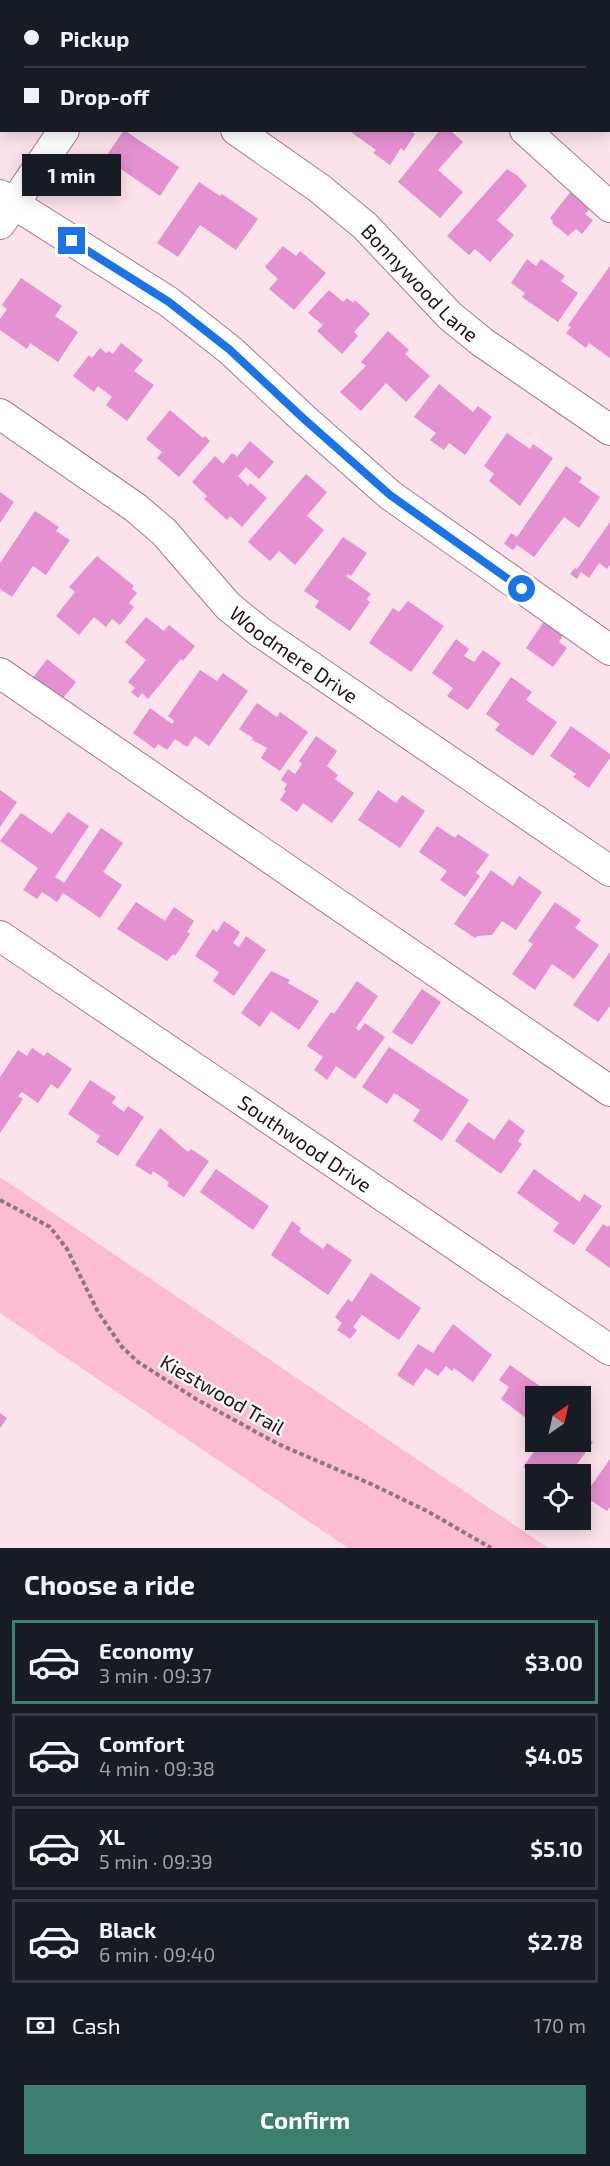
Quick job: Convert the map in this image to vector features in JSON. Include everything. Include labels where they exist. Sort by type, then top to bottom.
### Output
[{"type":"street","points":[[62,132],[4,208],[169,302],[230,350],[390,495],[610,650]]},
{"type":"street","name":"Bonnywood Lane","points":[[239,132],[320,188],[365,226],[450,315],[482,342],[610,430]]},
{"type":"street","points":[[527,132],[610,207]]},
{"type":"street","name":"Woodmere Drive","points":[[0,414],[136,508],[164,532],[228,606],[260,632],[610,871]]},
{"type":"street","points":[[0,673],[610,1091]]},
{"type":"street","name":"Southwood Drive","points":[[0,936],[610,1350]]},
{"type":"path","name":"Kiestwood Trail","points":[[0,1200],[50,1227],[67,1249],[98,1312],[122,1347],[138,1362],[196,1399],[279,1444],[427,1511],[491,1548]]},
{"type":"shaded area","points":[[0,1177],[548,1548],[348,1548],[0,1313]]},
{"type":"building","points":[[123,132],[127,132],[179,167],[160,196],[105,158]]},
{"type":"building","points":[[351,132],[412,132],[415,134],[404,151],[401,148],[390,165],[373,153],[376,150]]},
{"type":"building","points":[[438,132],[452,132],[463,142],[438,170],[463,192],[440,218],[398,182]]},
{"type":"building","points":[[507,169],[527,186],[497,220],[514,235],[490,262],[475,249],[469,255],[447,236]]},
{"type":"building","points":[[199,182],[220,196],[222,194],[258,219],[236,250],[200,225],[178,257],[157,243]]},
{"type":"building","points":[[572,190],[592,206],[585,214],[593,220],[582,234],[576,229],[568,236],[552,223],[550,218]]},
{"type":"building","points":[[283,246],[296,256],[300,251],[326,273],[294,310],[269,289],[278,279],[265,267]]},
{"type":"building","points":[[527,259],[536,266],[541,259],[565,276],[561,281],[578,293],[558,322],[522,297],[525,293],[511,283]]},
{"type":"building","points":[[610,266],[610,358],[589,343],[586,348],[566,333],[571,327],[568,325]]},
{"type":"building","points":[[21,278],[62,306],[55,316],[78,332],[58,362],[30,343],[27,349],[0,330],[0,319],[7,309],[2,305]]},
{"type":"building","points":[[329,290],[343,302],[347,298],[353,303],[355,300],[370,314],[354,332],[358,336],[342,354],[317,331],[323,325],[308,313]]},
{"type":"building","points":[[388,331],[409,350],[405,354],[430,376],[406,402],[386,383],[361,411],[340,392],[366,366],[361,362]]},
{"type":"building","points":[[121,343],[143,360],[134,371],[154,385],[127,421],[106,405],[112,397],[98,386],[94,392],[73,376],[89,355],[92,358],[100,348],[106,353],[109,351],[113,354]]},
{"type":"building","points":[[439,384],[473,412],[478,406],[492,417],[465,455],[449,443],[444,450],[430,440],[436,433],[414,417]]},
{"type":"building","points":[[170,410],[203,438],[205,436],[210,441],[179,477],[157,458],[162,452],[146,439]]},
{"type":"building","points":[[507,433],[530,449],[533,444],[553,458],[520,506],[489,481],[494,474],[484,466]]},
{"type":"building","points":[[250,441],[274,462],[259,479],[246,467],[238,476],[248,486],[250,483],[267,498],[242,527],[230,516],[227,520],[204,499],[207,496],[192,482],[215,456],[223,464],[232,453],[237,457]]},
{"type":"building","points":[[566,466],[582,478],[579,482],[600,497],[579,528],[564,517],[534,557],[517,545],[513,550],[504,544],[511,533],[517,537]]},
{"type":"building","points":[[306,474],[327,492],[307,516],[324,530],[295,565],[279,551],[270,561],[248,542]]},
{"type":"building","points":[[0,492],[14,502],[0,523]]},
{"type":"building","points":[[35,511],[59,527],[56,531],[70,540],[46,575],[33,566],[12,597],[0,589],[0,563]]},
{"type":"building","points":[[610,522],[610,565],[607,569],[599,563],[589,578],[581,572],[577,579],[570,574],[575,568],[577,569]]},
{"type":"building","points":[[343,537],[367,553],[351,576],[348,574],[346,576],[371,594],[367,599],[370,602],[350,631],[315,607],[319,601],[304,591]]},
{"type":"building","points":[[97,556],[134,586],[132,589],[137,593],[129,603],[134,607],[120,625],[112,619],[106,627],[94,617],[79,635],[56,616],[75,592],[69,587]]},
{"type":"building","points":[[408,601],[444,626],[411,672],[369,643],[393,608],[399,612]]},
{"type":"building","points":[[146,617],[164,631],[169,625],[195,646],[183,661],[181,659],[148,699],[142,693],[138,698],[131,692],[135,688],[128,682],[146,660],[125,642]]},
{"type":"building","points":[[545,620],[564,634],[559,642],[567,648],[553,667],[526,648]]},
{"type":"building","points":[[456,639],[469,649],[464,656],[474,662],[483,650],[501,663],[468,710],[447,696],[453,688],[432,673]]},
{"type":"building","points":[[47,659],[76,682],[60,702],[32,679]]},
{"type":"building","points":[[200,670],[217,681],[223,673],[248,691],[209,746],[195,736],[187,747],[175,739],[167,750],[158,744],[155,749],[133,733],[150,708],[172,724],[174,721],[168,716]]},
{"type":"building","points":[[511,677],[532,692],[526,700],[557,722],[533,756],[495,730],[500,724],[486,714]]},
{"type":"building","points":[[257,703],[277,717],[280,712],[308,732],[280,771],[261,758],[267,748],[252,740],[253,738],[239,729]]},
{"type":"building","points":[[571,726],[610,754],[610,758],[589,788],[573,777],[576,774],[550,756]]},
{"type":"building","points":[[316,736],[337,751],[327,766],[338,775],[335,779],[354,793],[332,823],[303,803],[297,812],[280,800],[286,791],[284,790],[287,784],[281,780],[288,769],[295,774],[302,764],[299,761]]},
{"type":"building","points":[[0,790],[17,802],[0,827]]},
{"type":"building","points":[[378,790],[396,803],[402,795],[425,811],[400,848],[358,820]]},
{"type":"building","points":[[68,812],[89,826],[55,877],[64,883],[101,828],[123,843],[103,872],[122,885],[100,918],[63,893],[57,902],[42,892],[37,899],[23,890],[38,868],[0,841],[21,813],[52,834]]},
{"type":"building","points":[[437,826],[455,838],[458,834],[489,855],[476,873],[480,876],[465,897],[440,880],[447,871],[419,852]]},
{"type":"building","points":[[491,870],[513,886],[519,876],[542,892],[516,930],[502,921],[492,935],[475,938],[454,924]]},
{"type":"building","points":[[136,902],[165,921],[174,907],[194,921],[187,932],[190,934],[175,956],[173,954],[167,961],[117,929]]},
{"type":"building","points":[[555,902],[581,920],[575,928],[599,945],[574,979],[552,964],[535,990],[512,974],[533,944],[528,941]]},
{"type":"building","points":[[224,921],[240,932],[233,943],[239,947],[246,936],[266,950],[234,996],[213,981],[219,972],[195,956],[213,929],[217,932]]},
{"type":"building","points":[[610,952],[610,1006],[598,1022],[573,1005]]},
{"type":"building","points":[[271,971],[290,980],[288,983],[319,1001],[299,1030],[271,1011],[260,1027],[241,1013]]},
{"type":"building","points":[[357,981],[378,996],[356,1028],[359,1031],[365,1023],[385,1037],[355,1079],[336,1066],[327,1080],[314,1070],[323,1057],[307,1046],[331,1012],[334,1014]]},
{"type":"building","points":[[422,989],[441,1002],[412,1045],[392,1032]]},
{"type":"building","points":[[389,1047],[469,1100],[442,1141],[413,1121],[420,1110],[394,1093],[387,1104],[362,1087]]},
{"type":"building","points":[[32,1048],[44,1056],[47,1052],[72,1069],[58,1089],[51,1084],[38,1103],[22,1092],[18,1096],[23,1099],[0,1133],[0,1077],[18,1050],[27,1056]]},
{"type":"building","points":[[90,1080],[116,1097],[112,1103],[124,1112],[128,1106],[144,1117],[118,1156],[96,1142],[100,1136],[68,1114]]},
{"type":"building","points":[[509,1119],[525,1131],[518,1141],[522,1144],[501,1174],[455,1141],[468,1122],[494,1140]]},
{"type":"building","points":[[160,1128],[188,1152],[191,1149],[209,1161],[184,1197],[167,1186],[169,1182],[153,1171],[151,1175],[135,1165]]},
{"type":"building","points":[[216,1169],[269,1206],[253,1230],[200,1192]]},
{"type":"building","points":[[534,1169],[580,1202],[584,1194],[602,1206],[574,1245],[553,1231],[559,1223],[517,1193]]},
{"type":"building","points":[[292,1221],[301,1228],[299,1232],[323,1249],[327,1243],[352,1260],[328,1295],[271,1255]]},
{"type":"building","points":[[603,1224],[608,1227],[610,1225],[610,1268],[585,1250]]},
{"type":"building","points":[[371,1273],[421,1308],[399,1340],[362,1315],[353,1327],[357,1330],[350,1339],[337,1330],[342,1323],[335,1317],[348,1299],[352,1302]]},
{"type":"building","points":[[453,1324],[492,1355],[473,1382],[454,1368],[452,1371],[446,1366],[438,1376],[426,1368],[413,1386],[397,1375],[418,1344],[433,1353]]},
{"type":"building","points":[[510,1365],[540,1386],[525,1386],[525,1417],[501,1399],[509,1387],[499,1380]]},
{"type":"building","points":[[0,1413],[7,1418],[0,1428]]},
{"type":"building","points":[[534,1452],[586,1452],[577,1464],[525,1464]]},
{"type":"building","points":[[610,1459],[610,1507],[607,1511],[591,1501],[591,1486]]},
{"type":"route","points":[[72,241],[169,302],[230,350],[390,495],[522,589]]}]
